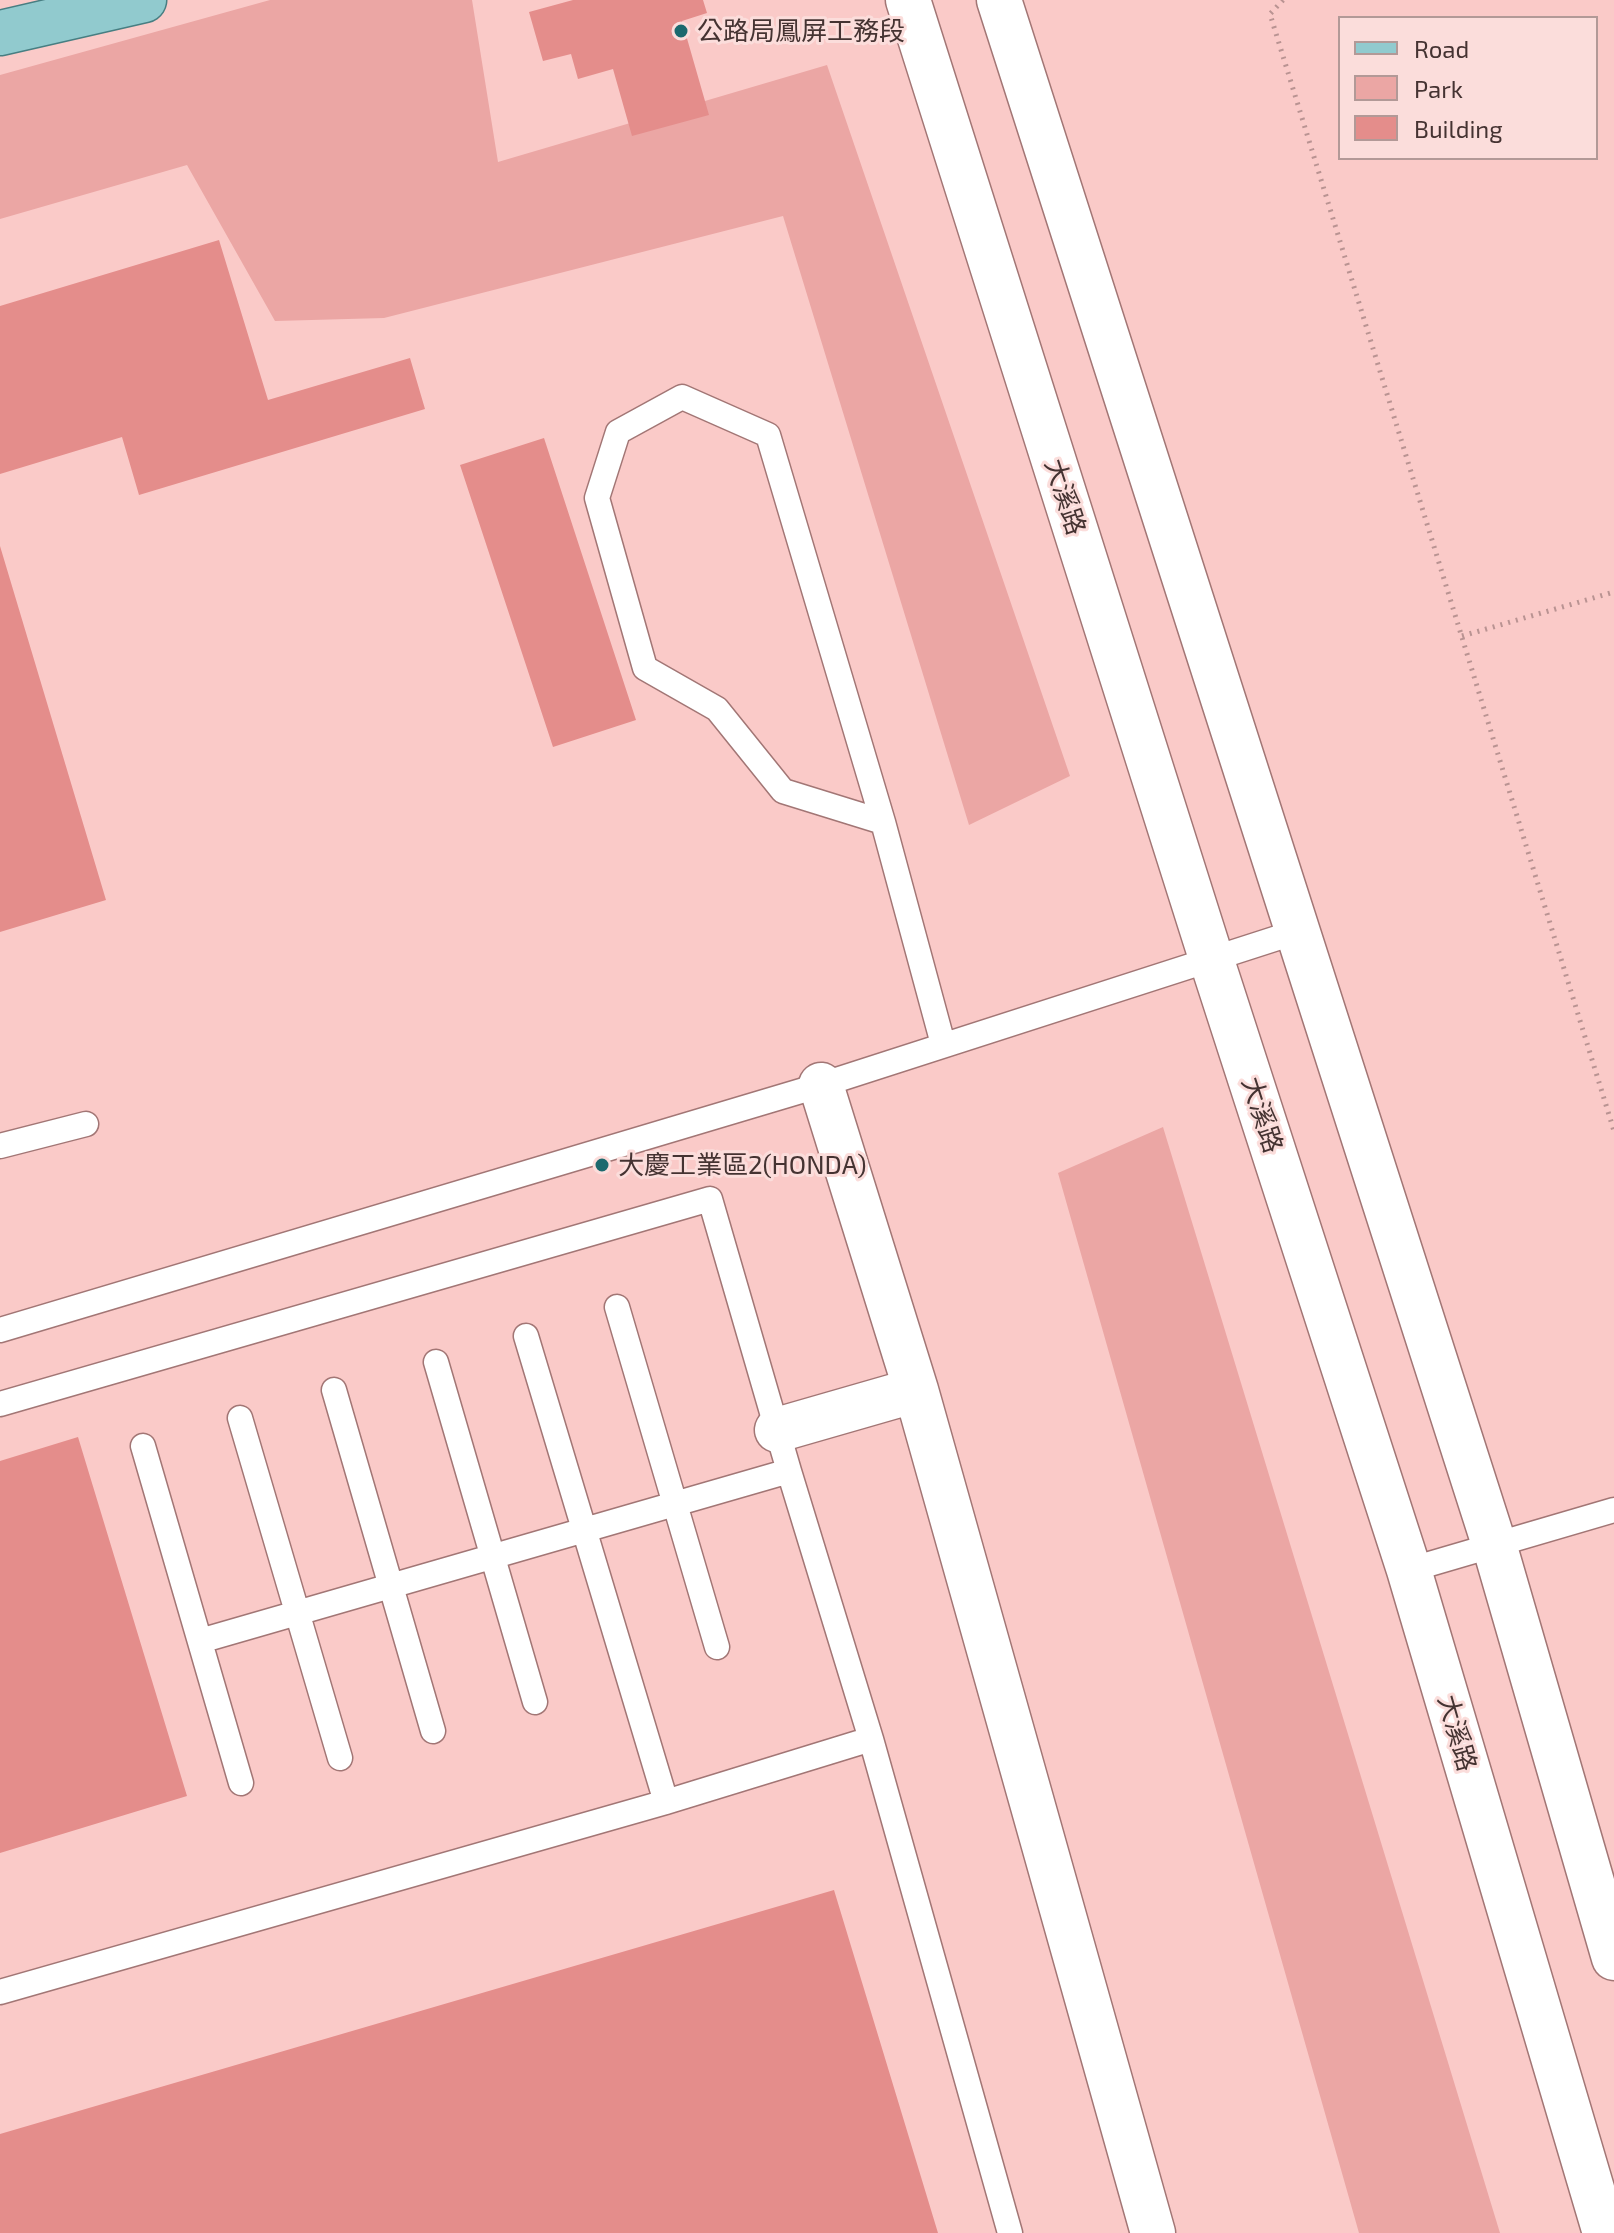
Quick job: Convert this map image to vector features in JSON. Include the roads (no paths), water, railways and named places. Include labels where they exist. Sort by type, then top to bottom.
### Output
[{"type":"main road","points":[[0,33],[144,0]]},
{"type":"main road","name":"大溪路","points":[[908,0],[1212,961],[1409,1570],[1605,2233]]},
{"type":"main road","points":[[999,0],[1494,1544],[1614,1958]]},
{"type":"main road","points":[[821,1085],[916,1390],[1153,2233]]},
{"type":"main road","points":[[783,1450],[916,1390]]},
{"type":"lane","points":[[883,822],[783,791],[717,709],[645,668],[597,498],[618,432],[682,397],[768,435],[883,822],[943,1044]]},
{"type":"lane","points":[[0,1330],[821,1085],[1296,932]]},
{"type":"lane","points":[[0,1146],[86,1124]]},
{"type":"lane","points":[[0,1404],[710,1199],[871,1739],[1010,2233]]},
{"type":"lane","points":[[617,1307],[717,1647]]},
{"type":"lane","points":[[526,1336],[666,1802]]},
{"type":"lane","points":[[436,1362],[535,1702]]},
{"type":"lane","points":[[334,1390],[433,1731]]},
{"type":"lane","points":[[240,1418],[340,1758]]},
{"type":"lane","points":[[143,1446],[241,1783]]},
{"type":"lane","points":[[200,1641],[675,1503],[783,1450]]},
{"type":"lane","points":[[1409,1570],[1614,1510]]},
{"type":"lane","points":[[0,1992],[666,1802],[871,1739]]},
{"type":"place","name":"公路局鳳屏工務段","points":[[681,31]]},
{"type":"place","name":"大慶工業區2(HONDA)","points":[[602,1165]]}]
